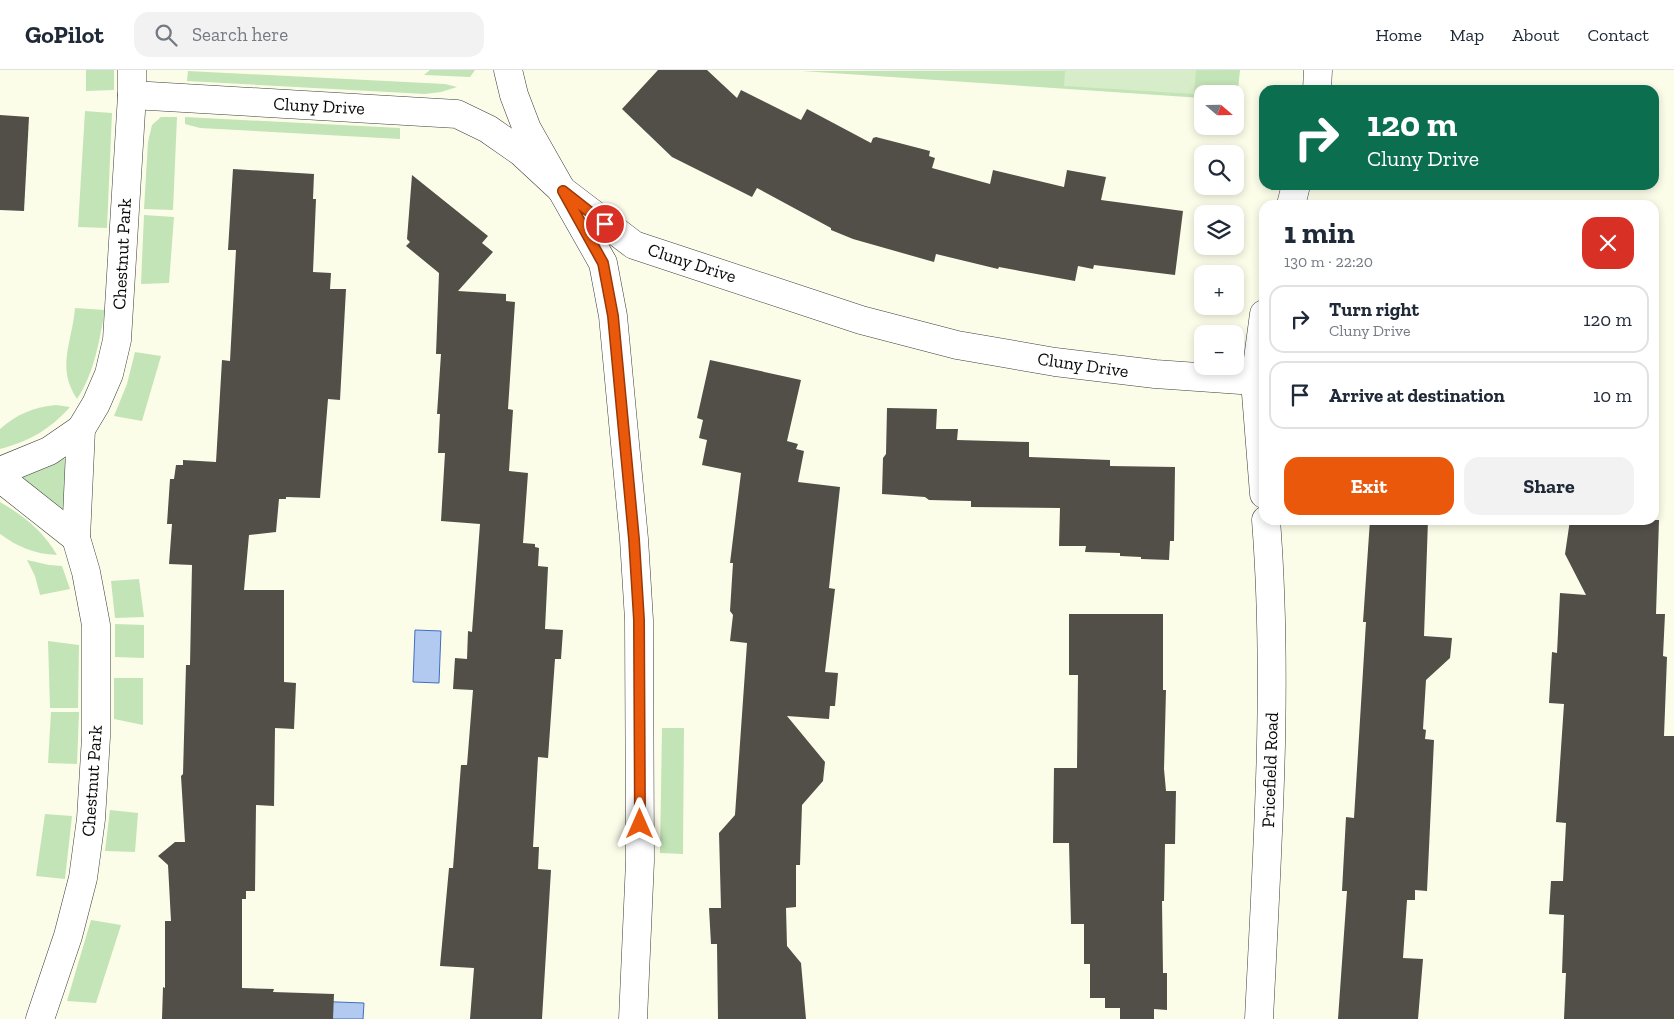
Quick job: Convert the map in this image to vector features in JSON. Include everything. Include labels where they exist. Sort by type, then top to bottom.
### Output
[{"type":"street","points":[[508,70],[514,95],[527,129],[603,263],[613,316],[634,539],[639,620],[640,861],[633,1019]]},
{"type":"street","points":[[1317,85],[1318,70]]},
{"type":"street","name":"Cluny Drive","points":[[132,83],[457,114],[488,129],[521,152],[563,191],[634,245],[861,320],[957,345],[1055,362],[1155,374],[1255,381]]},
{"type":"street","name":"Chestnut Park","points":[[0,471],[49,450],[81,429],[96,404],[109,374],[117,340],[132,83]]},
{"type":"street","points":[[1259,351],[1255,381],[1259,431]]},
{"type":"street","name":"Chestnut Park","points":[[40,1019],[68,936],[83,878],[92,806],[96,737],[96,625],[86,572],[76,538],[81,429]]},
{"type":"street","points":[[0,478],[76,538]]},
{"type":"street","name":"Pricefield Road","points":[[1259,1019],[1273,736],[1266,525]]},
{"type":"green space","points":[[86,70],[114,70],[114,90],[86,91]]},
{"type":"green space","points":[[430,70],[475,70],[470,77],[424,75]]},
{"type":"green space","points":[[1065,70],[1196,70],[1194,94],[1064,86]]},
{"type":"green space","points":[[1240,70],[1238,85],[1194,85],[1194,97],[802,71]]},
{"type":"green space","points":[[188,71],[445,84],[457,87],[425,94],[187,81]]},
{"type":"green space","points":[[85,111],[112,113],[107,228],[78,227]]},
{"type":"green space","points":[[161,117],[177,117],[173,210],[144,209],[148,142],[152,125]]},
{"type":"green space","points":[[185,117],[400,128],[400,139],[200,128],[185,124]]},
{"type":"green space","points":[[144,215],[174,217],[169,283],[141,284]]},
{"type":"green space","points":[[75,308],[105,310],[92,367],[77,399],[67,376],[66,365]]},
{"type":"green space","points":[[135,352],[161,356],[142,421],[114,416],[127,384]]},
{"type":"green space","points":[[56,405],[70,407],[38,434],[0,449],[0,429],[6,424],[26,412],[40,407]]},
{"type":"green space","points":[[63,457],[66,461],[65,514],[19,478],[21,475]]},
{"type":"green space","points":[[0,502],[32,525],[52,546],[57,555],[27,549],[13,543],[0,534]]},
{"type":"green space","points":[[27,560],[62,566],[70,589],[40,595],[35,576]]},
{"type":"green space","points":[[139,579],[144,617],[115,618],[111,581]]},
{"type":"green space","points":[[115,624],[144,625],[144,658],[115,657]]},
{"type":"green space","points":[[48,641],[79,645],[78,708],[50,708]]},
{"type":"green space","points":[[114,678],[143,678],[143,725],[114,719]]},
{"type":"green space","points":[[51,712],[79,712],[77,764],[48,763]]},
{"type":"green space","points":[[662,728],[684,728],[683,854],[660,853]]},
{"type":"green space","points":[[110,810],[138,813],[135,852],[105,851]]},
{"type":"green space","points":[[45,814],[72,816],[65,879],[36,876]]},
{"type":"green space","points":[[91,920],[121,925],[96,1003],[67,1001]]},
{"type":"water","points":[[415,630],[441,631],[439,683],[413,682]]},
{"type":"water","points":[[311,1001],[364,1003],[363,1019],[310,1019]]},
{"type":"building","points":[[658,70],[707,70],[737,98],[741,90],[801,120],[807,109],[871,143],[873,138],[876,137],[930,151],[929,156],[935,158],[932,168],[990,184],[993,170],[1064,187],[1067,170],[1106,177],[1101,200],[1183,211],[1175,275],[1094,265],[1093,269],[1078,266],[1075,281],[999,267],[998,269],[936,254],[934,262],[853,239],[831,230],[831,228],[757,188],[752,197],[672,157],[622,109]]},
{"type":"building","points":[[0,115],[29,117],[24,211],[0,210]]},
{"type":"building","points":[[233,169],[314,174],[313,199],[316,199],[313,272],[331,273],[330,289],[346,289],[340,400],[328,399],[320,498],[286,497],[286,499],[279,499],[276,532],[249,535],[244,590],[284,590],[284,682],[296,683],[294,729],[275,728],[274,806],[256,805],[255,891],[246,891],[246,899],[242,899],[242,988],[274,989],[273,992],[334,994],[333,1019],[162,1019],[163,987],[165,988],[165,921],[171,921],[168,865],[158,856],[175,842],[185,842],[181,776],[183,774],[186,665],[190,665],[192,565],[169,564],[172,524],[167,524],[170,479],[174,479],[176,465],[183,465],[183,460],[216,462],[222,360],[230,361],[236,250],[228,250]]},
{"type":"building","points":[[412,175],[488,236],[482,243],[493,252],[458,291],[506,294],[506,301],[515,302],[508,409],[513,410],[509,471],[528,473],[523,543],[535,544],[535,547],[539,548],[538,566],[548,567],[545,629],[563,630],[561,659],[555,659],[548,758],[538,757],[533,847],[539,847],[538,869],[551,870],[542,1019],[470,1019],[474,968],[440,966],[449,868],[453,868],[461,765],[467,765],[473,690],[453,689],[455,658],[467,659],[468,631],[472,632],[480,524],[441,521],[445,453],[438,453],[440,414],[437,414],[441,354],[436,354],[439,273],[406,246],[410,242],[407,239]]},
{"type":"building","points":[[710,360],[801,380],[787,441],[798,444],[796,449],[804,451],[798,482],[840,487],[829,588],[835,589],[825,672],[838,673],[835,706],[830,706],[829,719],[787,716],[825,762],[823,781],[802,805],[800,865],[796,865],[796,907],[786,908],[787,946],[801,963],[806,1019],[718,1019],[717,944],[711,944],[709,908],[721,908],[719,833],[735,815],[747,643],[730,641],[733,615],[730,611],[733,563],[730,563],[741,473],[702,465],[707,440],[699,438],[703,420],[697,418]]},
{"type":"building","points":[[887,408],[937,409],[936,429],[958,429],[957,440],[1029,442],[1029,457],[1110,460],[1110,466],[1175,467],[1174,541],[1170,541],[1169,560],[1120,556],[1120,553],[1085,552],[1086,546],[1059,546],[1060,508],[971,507],[971,501],[929,500],[925,497],[882,494],[883,458],[886,454]]},
{"type":"building","points":[[1370,525],[1428,525],[1424,636],[1452,638],[1450,658],[1426,680],[1423,729],[1426,730],[1425,739],[1434,740],[1427,891],[1415,890],[1415,900],[1407,900],[1403,958],[1423,959],[1418,1019],[1338,1019],[1347,891],[1342,891],[1346,817],[1354,818],[1366,622],[1363,622]]},
{"type":"building","points":[[1569,525],[1659,525],[1656,614],[1665,614],[1663,656],[1667,657],[1664,736],[1674,736],[1674,1019],[1564,1019],[1566,973],[1562,973],[1564,915],[1549,914],[1551,881],[1563,881],[1566,823],[1556,822],[1564,704],[1549,703],[1552,652],[1557,653],[1560,593],[1586,595],[1565,554]]},
{"type":"building","points":[[1069,614],[1163,614],[1163,690],[1166,690],[1164,769],[1166,791],[1176,791],[1175,844],[1165,844],[1164,901],[1162,901],[1163,973],[1167,973],[1167,1010],[1154,1009],[1154,1019],[1120,1019],[1120,1008],[1105,1008],[1105,998],[1090,998],[1090,964],[1084,964],[1084,924],[1071,924],[1069,843],[1053,843],[1054,768],[1077,768],[1078,675],[1069,675]]},
{"type":"route","points":[[605,224],[563,191],[603,263],[613,316],[634,539],[639,620],[640,824]]}]
